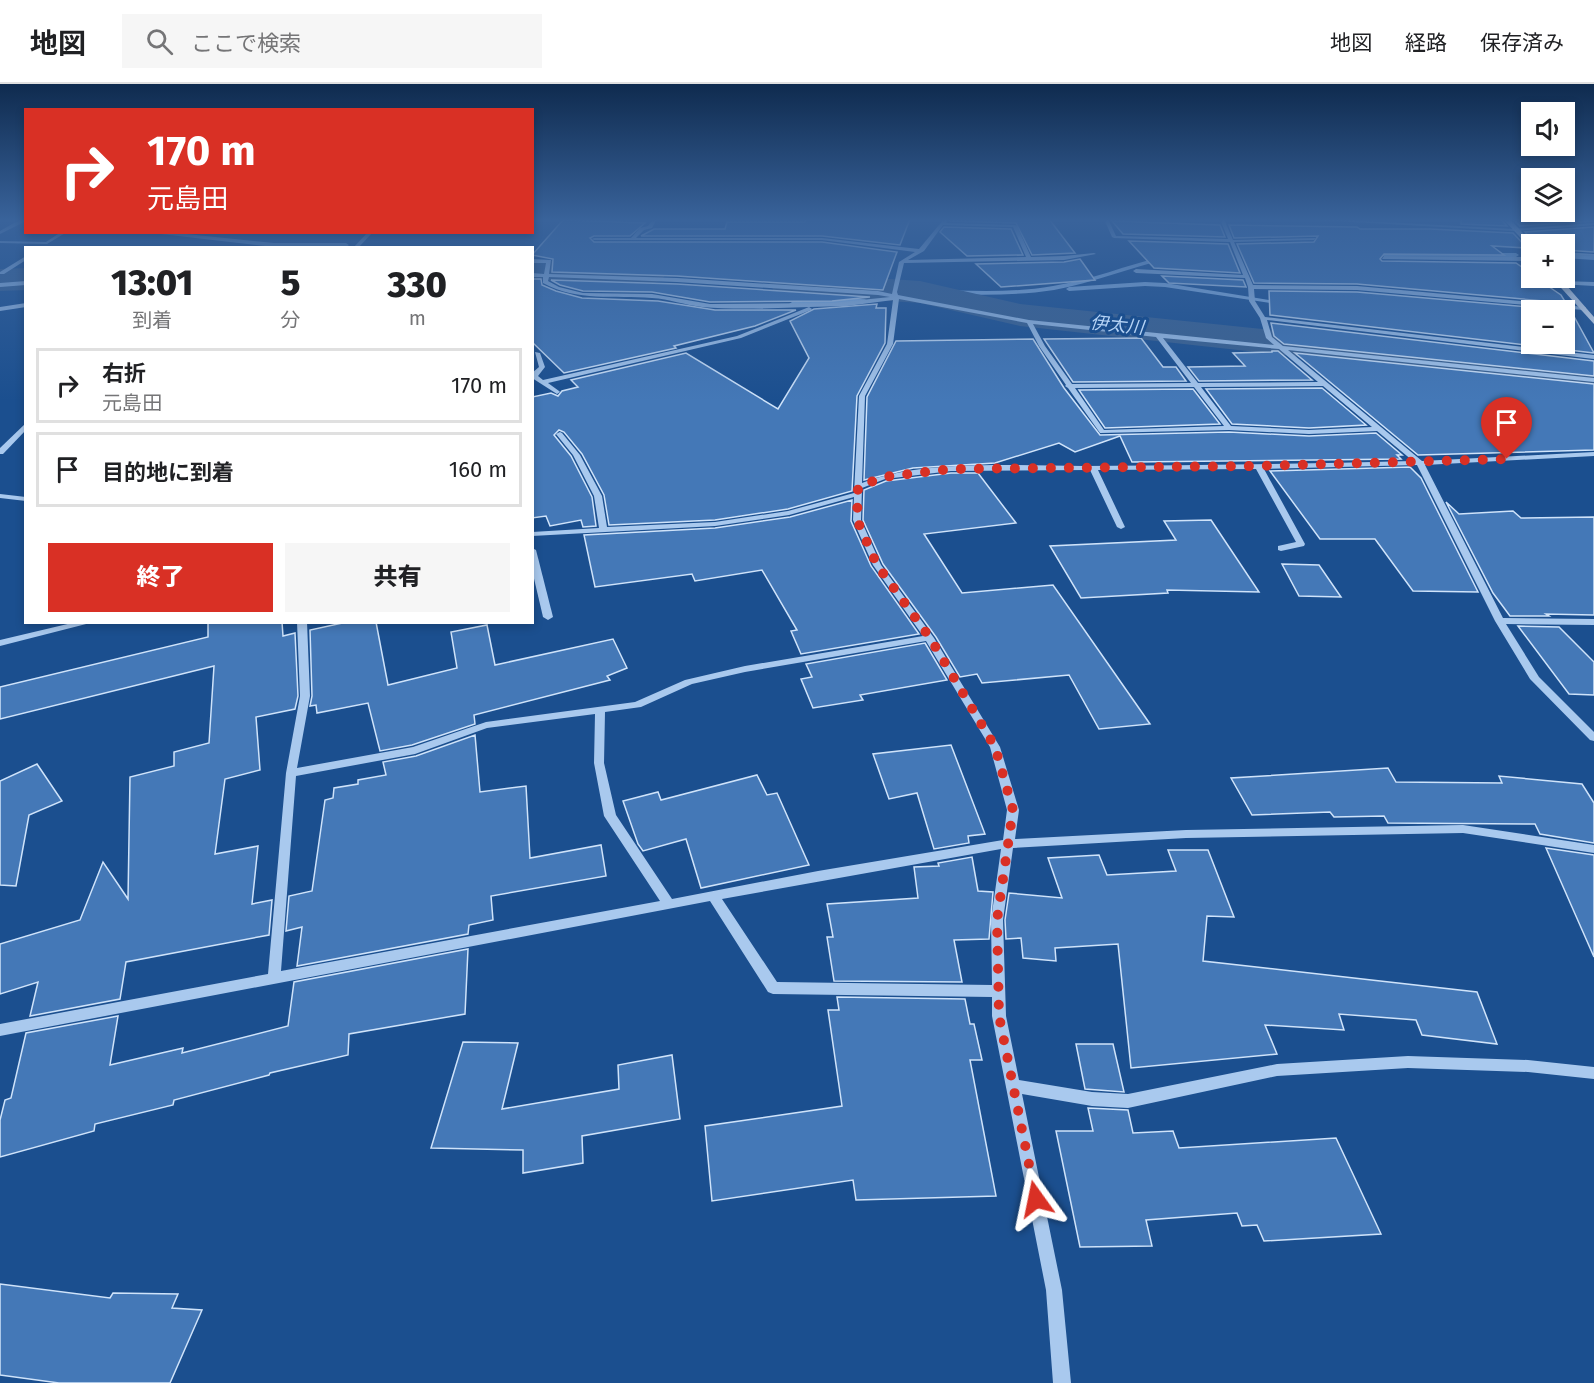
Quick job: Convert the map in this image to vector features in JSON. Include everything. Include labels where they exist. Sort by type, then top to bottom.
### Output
[{"type":"main road","points":[[1565,288],[1594,322]]},
{"type":"street","points":[[545,280],[545,282],[557,290],[576,293],[654,296],[701,305],[815,307],[871,302],[896,293]]},
{"type":"street","points":[[686,280],[896,293],[1029,322],[1278,345],[1594,380]]},
{"type":"street","points":[[899,280],[890,344],[862,396],[857,520],[877,565],[930,638],[995,747],[1013,810],[997,920],[999,1016],[1054,1290],[1062,1383]]},
{"type":"street","points":[[1247,280],[1251,287],[1252,299],[1263,318],[1269,338],[1420,463],[1500,621],[1535,679],[1594,738]]},
{"type":"street","points":[[1575,282],[1594,284]]},
{"type":"street","points":[[0,285],[24,283]]},
{"type":"street","points":[[1251,287],[1357,288],[1583,308]]},
{"type":"street","points":[[0,309],[24,305]]},
{"type":"street","points":[[542,382],[739,337],[815,307]]},
{"type":"street","points":[[1263,318],[1594,357]]},
{"type":"street","points":[[1029,322],[1068,386],[1102,432],[1229,428],[1309,432],[1379,429]]},
{"type":"street","points":[[1157,334],[1229,428]]},
{"type":"street","points":[[537,352],[542,367],[534,375],[556,392]]},
{"type":"street","points":[[1068,386],[1323,384]]},
{"type":"street","points":[[0,452],[24,427]]},
{"type":"street","points":[[561,434],[576,455],[598,496],[603,529]]},
{"type":"street","points":[[534,534],[715,524],[789,513],[858,491],[884,477],[951,469],[1420,463],[1594,454]]},
{"type":"street","points":[[1259,466],[1301,544],[1281,548]]},
{"type":"street","points":[[1093,468],[1121,527]]},
{"type":"street","points":[[0,496],[24,499]]},
{"type":"street","points":[[534,558],[548,617]]},
{"type":"street","points":[[1500,621],[1594,622]]},
{"type":"street","points":[[0,643],[81,624]]},
{"type":"street","points":[[274,979],[291,773],[305,696],[302,624]]},
{"type":"street","points":[[291,773],[415,750],[486,725],[637,705],[689,682],[745,669],[930,638]]},
{"type":"street","points":[[600,709],[599,763],[610,816],[669,904]]},
{"type":"street","points":[[0,1030],[713,895],[1007,844],[1186,834],[1463,829],[1594,849]]},
{"type":"street","points":[[713,895],[773,988],[999,992]]},
{"type":"street","points":[[1013,1086],[1092,1099],[1128,1101],[1277,1070],[1396,1063],[1528,1066],[1594,1073]]},
{"type":"building","points":[[534,280],[541,280],[542,285],[556,291],[582,298],[658,301],[715,310],[796,310],[755,326],[674,346],[676,348],[564,373],[534,344]]},
{"type":"building","points":[[551,280],[677,284],[870,297],[832,301],[710,302],[652,292],[583,291],[560,285]]},
{"type":"building","points":[[730,280],[887,280],[883,290]]},
{"type":"building","points":[[993,280],[1095,280],[1001,287]]},
{"type":"building","points":[[1166,280],[1243,280],[1246,287],[1169,283]]},
{"type":"building","points":[[1253,280],[1521,280],[1521,288],[1551,288],[1564,300],[1533,300],[1357,284],[1254,283]]},
{"type":"building","points":[[1269,291],[1357,292],[1521,306],[1521,344],[1270,315]]},
{"type":"building","points":[[877,304],[876,308],[886,308],[885,343],[857,396],[852,491],[788,509],[715,520],[609,525],[604,495],[582,454],[564,432],[559,430],[554,435],[571,456],[592,497],[596,526],[583,527],[581,520],[550,526],[546,516],[534,518],[534,397],[551,393],[558,396],[562,391],[578,387],[571,380],[686,353],[778,409],[809,358],[790,321],[814,309]]},
{"type":"building","points":[[1575,318],[1594,353],[1575,351]]},
{"type":"building","points":[[1271,323],[1594,361],[1594,376],[1284,344],[1274,336]]},
{"type":"building","points":[[1141,338],[1163,367],[1176,367],[1186,381],[1073,382],[1044,339]]},
{"type":"building","points":[[1033,339],[1064,388],[1100,435],[1229,432],[1309,436],[1376,433],[1402,455],[1397,455],[1401,459],[1132,462],[1120,436],[1075,452],[1059,443],[995,463],[913,468],[864,480],[867,397],[896,341]]},
{"type":"building","points":[[1278,351],[1312,380],[1199,381],[1188,367],[1245,366],[1233,353]]},
{"type":"building","points":[[1295,353],[1594,384],[1594,450],[1418,455]]},
{"type":"building","points":[[1322,388],[1366,425],[1309,428],[1232,424],[1206,389]]},
{"type":"building","points":[[1193,389],[1220,424],[1105,428],[1079,390]]},
{"type":"building","points":[[1410,467],[1421,478],[1478,592],[1413,591],[1375,539],[1320,539],[1270,471]]},
{"type":"building","points":[[951,473],[978,473],[1016,523],[924,534],[962,593],[1053,585],[1150,724],[1099,729],[1069,675],[982,683],[977,674],[960,677],[936,637],[883,564],[863,520],[864,490],[886,481]]},
{"type":"building","points":[[852,500],[851,521],[871,566],[919,634],[801,654],[791,631],[797,630],[762,570],[695,581],[692,574],[595,587],[584,535],[715,528],[790,517]]},
{"type":"building","points":[[1446,502],[1459,514],[1513,511],[1521,518],[1594,517],[1594,615],[1510,616],[1493,593]]},
{"type":"building","points":[[1211,520],[1259,592],[1167,590],[1168,593],[1081,598],[1050,546],[1176,540],[1164,521]]},
{"type":"building","points":[[1282,564],[1319,565],[1341,597],[1299,596]]},
{"type":"building","points":[[208,624],[282,624],[283,636],[295,633],[298,696],[295,709],[256,717],[260,770],[225,779],[215,854],[258,846],[252,904],[272,900],[269,935],[126,962],[120,999],[30,1016],[38,982],[0,994],[0,944],[80,920],[103,862],[128,899],[130,777],[174,766],[174,752],[209,743],[214,666],[0,719],[0,687],[208,637]]},
{"type":"building","points":[[338,624],[376,624],[388,685],[457,668],[451,632],[487,625],[495,665],[613,639],[627,668],[607,676],[610,680],[474,715],[475,724],[412,745],[380,751],[368,703],[317,713],[316,705],[310,706],[312,696],[310,630]]},
{"type":"building","points":[[1518,626],[1559,627],[1594,662],[1594,695],[1569,694]]},
{"type":"building","points":[[925,643],[947,680],[860,695],[863,700],[813,708],[801,679],[812,677],[806,664]]},
{"type":"building","points":[[475,735],[480,792],[526,786],[530,858],[601,845],[606,876],[491,896],[493,920],[469,925],[468,934],[297,966],[302,927],[286,931],[289,896],[312,891],[325,800],[333,798],[334,788],[358,784],[358,780],[386,775],[383,762],[416,756]]},
{"type":"building","points":[[951,745],[985,834],[968,836],[969,843],[934,849],[917,793],[889,799],[873,754]]},
{"type":"building","points":[[37,764],[62,801],[29,815],[16,886],[0,885],[0,781]]},
{"type":"building","points":[[1388,768],[1396,782],[1502,783],[1499,776],[1582,784],[1594,803],[1594,843],[1540,834],[1535,824],[1388,823],[1384,816],[1334,817],[1330,812],[1252,815],[1231,778]]},
{"type":"building","points":[[757,775],[767,795],[777,793],[809,865],[701,888],[686,839],[643,851],[638,844],[623,801],[658,792],[661,800]]},
{"type":"building","points":[[1546,848],[1594,855],[1594,957]]},
{"type":"building","points":[[1168,850],[1208,850],[1234,917],[1207,916],[1203,961],[1477,992],[1497,1044],[1422,1035],[1416,1020],[1339,1014],[1344,1030],[1265,1025],[1277,1054],[1131,1068],[1118,944],[1055,948],[1056,961],[1023,958],[1021,938],[1006,939],[1005,920],[1009,893],[1062,898],[1048,858],[1099,855],[1107,875],[1176,871]]},
{"type":"building","points":[[972,857],[978,891],[993,892],[989,939],[954,940],[962,982],[834,981],[827,937],[833,937],[827,904],[918,898],[914,867],[939,866],[938,863]]},
{"type":"building","points":[[468,949],[465,1014],[349,1034],[348,1055],[270,1073],[174,1100],[173,1105],[95,1124],[94,1131],[0,1157],[0,1120],[5,1100],[11,1098],[26,1033],[118,1016],[110,1065],[183,1048],[182,1053],[288,1026],[294,982]]},
{"type":"building","points":[[837,997],[965,999],[970,1024],[974,1024],[982,1060],[970,1060],[996,1196],[856,1200],[853,1180],[712,1201],[705,1126],[842,1106],[828,1010],[839,1010]]},
{"type":"building","points":[[463,1042],[518,1043],[502,1109],[619,1089],[618,1065],[672,1055],[680,1119],[582,1136],[583,1163],[523,1173],[523,1150],[431,1148]]},
{"type":"building","points":[[1076,1044],[1113,1044],[1124,1092],[1085,1089]]},
{"type":"building","points":[[1088,1108],[1128,1110],[1133,1133],[1173,1131],[1179,1148],[1336,1138],[1381,1234],[1264,1241],[1257,1225],[1242,1226],[1237,1213],[1146,1220],[1152,1246],[1080,1247],[1056,1131],[1093,1131]]},
{"type":"building","points":[[0,1284],[110,1298],[113,1293],[178,1294],[172,1308],[202,1310],[170,1383],[59,1383],[0,1375]]},
{"type":"waterway","name":"伊太川","points":[[0,280],[10,280]]},
{"type":"waterway","points":[[920,292],[1025,292],[1056,288],[1086,280]]},
{"type":"waterway","name":"伊太川","points":[[787,283],[920,292],[1020,315],[1594,376]]},
{"type":"waterway","points":[[1069,289],[1145,284],[1165,285],[1284,303]]},
{"type":"waterway","points":[[792,304],[860,300],[885,289]]},
{"type":"route","points":[[1036,1199],[999,1016],[997,920],[1013,810],[995,747],[930,638],[877,565],[857,520],[858,487],[884,477],[951,469],[1259,466],[1507,459]]}]
